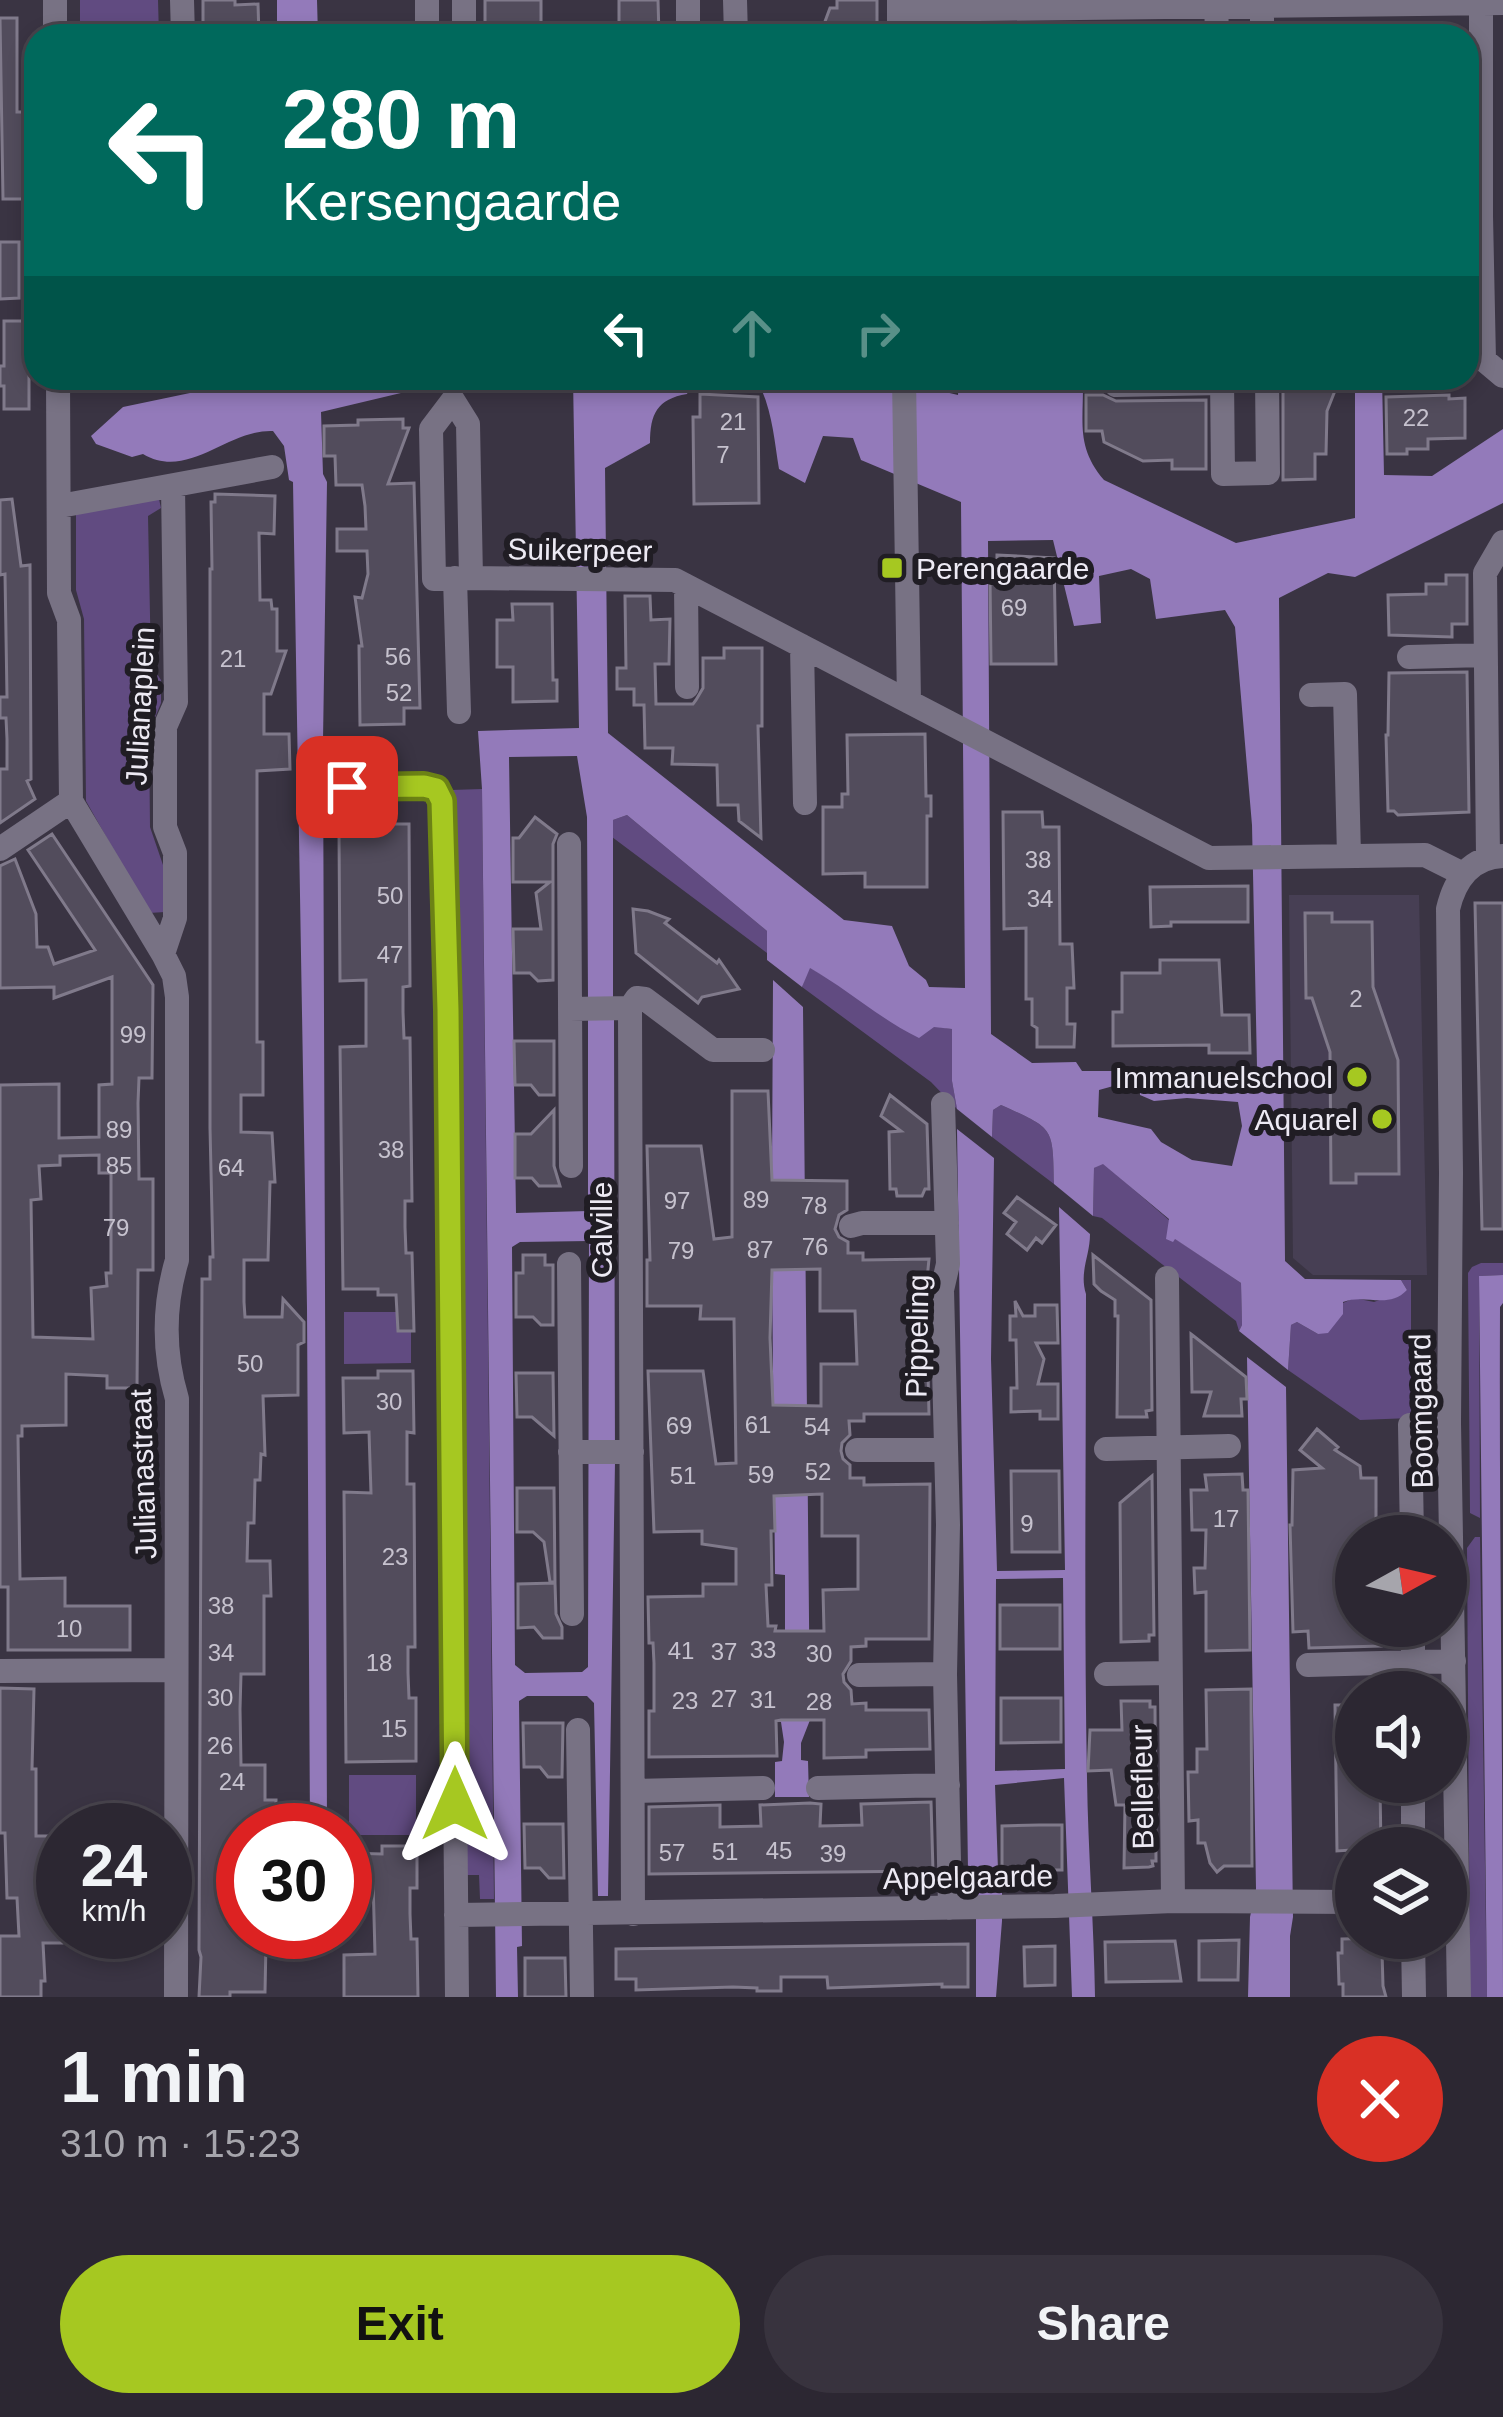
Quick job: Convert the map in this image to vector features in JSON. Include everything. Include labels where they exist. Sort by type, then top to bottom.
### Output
[{"type":"street","points":[[899,5],[1488,2],[1480,216],[1484,360],[1503,376]]},
{"type":"street","points":[[58,390],[59,593],[69,620],[71,801],[163,954]]},
{"type":"street","name":"Suikerpeer","points":[[452,390],[431,429],[434,579],[675,580],[909,701]]},
{"type":"street","name":"Suikerpeer","points":[[453,390],[468,424],[459,712]]},
{"type":"street","points":[[904,390],[909,701],[1209,858],[1425,855],[1463,874],[1474,863],[1496,856],[1485,573],[1503,542]]},
{"type":"street","points":[[1222,390],[1223,474],[1268,473],[1267,390]]},
{"type":"street","points":[[60,506],[272,467]]},
{"type":"street","name":"Julianaplein","points":[[163,954],[175,918],[175,853],[165,827],[165,727],[176,702],[172,486]]},
{"type":"street","name":"Suikerpeer","points":[[686,586],[687,687]]},
{"type":"street","points":[[802,646],[805,803]]},
{"type":"street","points":[[1409,657],[1485,655]]},
{"type":"street","points":[[1311,695],[1346,694],[1349,856]]},
{"type":"street","points":[[347,787],[424,786],[436,789],[442,801],[457,1997]]},
{"type":"street","points":[[0,849],[71,801]]},
{"type":"street","name":"Calville","points":[[569,844],[577,1009],[571,1166]]},
{"type":"street","name":"Boomgaard","points":[[1453,1827],[1448,909],[1463,874]]},
{"type":"street","name":"Julianastraat","points":[[163,954],[174,976],[178,1021],[177,1260],[167,1295],[167,1365],[177,1400],[176,1997]]},
{"type":"street","points":[[577,1009],[623,1008],[637,998],[645,999],[712,1050],[763,1050]]},
{"type":"street","name":"Calville","points":[[607,1915],[633,1791],[625,1452],[623,1008]]},
{"type":"street","name":"Pippeling","points":[[943,1104],[948,1264],[942,1290],[945,1675],[958,1907]]},
{"type":"street","points":[[851,1226],[947,1223]]},
{"type":"street","name":"Calville","points":[[568,1264],[577,1452],[572,1614]]},
{"type":"street","name":"Bellefleur","points":[[1167,1278],[1173,1900]]},
{"type":"street","points":[[1410,1425],[1412,1515]]},
{"type":"street","points":[[1106,1449],[1229,1447]]},
{"type":"street","points":[[857,1450],[946,1450]]},
{"type":"street","points":[[577,1452],[625,1452]]},
{"type":"street","points":[[1413,1647],[1413,1671]]},
{"type":"street","points":[[1308,1665],[1454,1661]]},
{"type":"street","points":[[0,1671],[176,1670]]},
{"type":"street","points":[[1106,1674],[1170,1673]]},
{"type":"street","points":[[859,1675],[945,1675]]},
{"type":"street","points":[[578,1730],[607,1915],[582,1997]]},
{"type":"street","points":[[818,1788],[948,1785]]},
{"type":"street","points":[[633,1791],[763,1788]]},
{"type":"street","name":"Appelgaarde","points":[[456,1915],[1173,1900],[1335,1902]]},
{"type":"street","points":[[1414,1959],[1414,1997]]},
{"type":"street","name":"Boomgaard","points":[[1456,1959],[1459,1997]]},
{"type":"shaded area","points":[[80,0],[158,0],[159,24],[80,24]]},
{"type":"shaded area","points":[[277,0],[317,0],[318,24],[277,24]]},
{"type":"shaded area","points":[[200,390],[414,390],[321,412],[327,482],[323,741],[327,1803],[310,1803],[293,482],[284,446],[273,431],[176,462],[143,454],[132,457],[96,444],[91,436],[123,407]]},
{"type":"shaded area","points":[[573,390],[689,390],[657,410],[650,443],[605,468],[608,733],[844,920],[892,926],[909,966],[929,987],[965,988],[961,502],[861,460],[853,438],[823,436],[805,483],[779,469],[761,390],[937,390],[958,395],[958,390],[1083,390],[1083,436],[1089,457],[1104,480],[1236,543],[1355,518],[1355,390],[1382,390],[1384,475],[1432,476],[1503,429],[1503,503],[1355,577],[1328,573],[1279,598],[1285,1261],[1305,1279],[1401,1280],[1407,1290],[1392,1299],[1343,1302],[1343,1314],[1328,1333],[1318,1334],[1297,1322],[1291,1325],[1288,1370],[1239,1331],[1241,1283],[1175,1239],[1166,1239],[1169,1219],[1103,1164],[1094,1168],[1093,1216],[1054,1184],[1051,1140],[1041,1125],[1001,1105],[993,1110],[992,1137],[957,1109],[952,1029],[934,1027],[919,1038],[810,968],[802,987],[767,960],[767,931],[627,815],[613,820],[613,1001],[588,1001],[587,817],[577,756],[509,757],[516,1213],[588,1211],[588,1016],[614,1016],[615,1462],[608,1896],[598,1896],[594,1703],[587,1696],[527,1696],[519,1701],[522,1946],[517,1947],[518,1997],[496,1997],[478,731],[579,728]],"holes":[[[1053,540],[1074,626],[1101,623],[1099,576],[1131,569],[1150,579],[1156,619],[1225,610],[1235,627],[1252,825],[1257,1067],[1140,1069],[1140,1095],[1154,1101],[1238,1102],[1242,1126],[1232,1166],[1192,1160],[1161,1142],[1151,1129],[1098,1117],[1099,1090],[1117,1085],[1116,1071],[1082,1071],[1076,1062],[1032,1063],[991,1034],[988,541]],[[589,1241],[588,1667],[582,1672],[525,1673],[515,1665],[512,1247],[520,1242]]]},
{"type":"shaded area","points":[[159,499],[161,508],[148,516],[151,665],[161,680],[161,703],[149,732],[150,827],[163,865],[165,912],[149,913],[86,801],[84,619],[76,590],[76,513]]},
{"type":"shaded area","points":[[482,789],[494,1899],[480,1899],[479,1875],[463,1875],[451,790]]},
{"type":"shaded area","points":[[627,815],[767,931],[767,953],[612,837],[613,820]]},
{"type":"shaded area","name":"Immanuelschool","points":[[1289,895],[1419,895],[1427,1275],[1313,1275],[1293,1258]]},
{"type":"shaded area","points":[[809,967],[898,1014],[952,1029],[957,1109],[931,1082],[802,987]]},
{"type":"shaded area","points":[[773,980],[803,1007],[810,1720],[801,1743],[801,1760],[808,1761],[809,1797],[775,1797],[775,1762],[782,1761],[784,1742],[781,1722],[776,1721],[775,1631],[785,1630],[785,1575],[775,1574]]},
{"type":"shaded area","points":[[1001,1105],[1032,1119],[1047,1132],[1054,1184],[992,1137],[993,1110]]},
{"type":"shaded area","points":[[957,1129],[994,1158],[991,1359],[997,1571],[1065,1570],[1059,1207],[1090,1234],[1084,1278],[1086,1657],[1095,1997],[1072,1997],[1064,1778],[995,1785],[998,1870],[1002,1871],[996,1997],[976,1997],[976,1884],[968,1870]],"holes":[[[1063,1578],[1065,1769],[995,1771],[996,1579]]]},
{"type":"shaded area","points":[[1103,1163],[1169,1220],[1174,1238],[1241,1283],[1239,1331],[1236,1321],[1102,1218],[1093,1216],[1094,1168]]},
{"type":"shaded area","points":[[1481,1263],[1503,1263],[1503,1275],[1479,1276],[1480,1518],[1470,1513],[1468,1273]]},
{"type":"shaded area","points":[[1503,1275],[1503,1997],[1487,1997],[1479,1276]]},
{"type":"shaded area","points":[[1401,1280],[1411,1280],[1411,1418],[1360,1420],[1288,1370],[1291,1325],[1297,1322],[1318,1334],[1343,1303],[1354,1298],[1374,1302],[1407,1290]]},
{"type":"shaded area","points":[[344,1312],[411,1312],[411,1363],[344,1364]]},
{"type":"shaded area","points":[[1247,1357],[1286,1387],[1290,1997],[1248,1997],[1250,1917],[1256,1889]]},
{"type":"shaded area","points":[[1480,1537],[1487,1997],[1470,1997],[1467,1548]]},
{"type":"shaded area","points":[[349,1775],[416,1775],[416,1835],[372,1835],[372,1803],[349,1803]]},
{"type":"building","points":[[203,0],[258,4],[259,24],[203,24]]},
{"type":"building","points":[[485,0],[541,0],[541,24],[485,24]]},
{"type":"building","points":[[619,0],[658,0],[659,24],[619,24]]},
{"type":"building","points":[[837,0],[877,0],[877,24],[824,24],[830,8],[837,8]]},
{"type":"building","points":[[0,18],[17,18],[17,112],[24,112],[24,199],[3,199]]},
{"type":"building","points":[[0,242],[19,242],[19,298],[0,299]]},
{"type":"building","points":[[4,321],[24,321],[24,390],[29,390],[29,409],[4,409],[0,366],[4,366]]},
{"type":"building","points":[[1283,390],[1335,390],[1327,411],[1326,454],[1315,454],[1315,479],[1283,480]]},
{"type":"building","points":[[700,394],[758,397],[759,503],[694,504],[693,417],[700,417]]},
{"type":"building","points":[[1086,395],[1116,401],[1206,400],[1206,469],[1172,469],[1172,460],[1143,461],[1104,442],[1102,431],[1086,431]]},
{"type":"building","points":[[1449,395],[1449,399],[1465,398],[1465,438],[1428,439],[1428,449],[1387,454],[1386,397]]},
{"type":"building","points":[[403,419],[403,428],[409,428],[388,484],[414,483],[420,708],[404,708],[404,724],[360,725],[362,646],[355,597],[362,598],[367,551],[337,551],[337,529],[366,529],[365,506],[362,485],[336,485],[335,456],[324,456],[324,426]]},
{"type":"building","points":[[215,494],[275,496],[274,534],[259,533],[260,600],[271,600],[272,609],[277,609],[277,651],[286,651],[271,694],[264,694],[264,734],[289,734],[290,769],[257,771],[257,1042],[263,1042],[263,1095],[241,1095],[241,1132],[272,1133],[275,1182],[270,1182],[268,1260],[244,1260],[244,1302],[245,1317],[282,1317],[283,1299],[304,1322],[304,1342],[298,1345],[298,1395],[263,1396],[265,1455],[261,1454],[260,1480],[255,1480],[254,1523],[248,1523],[247,1561],[270,1561],[271,1596],[264,1596],[264,1674],[241,1674],[241,1765],[265,1765],[265,1800],[276,1803],[216,1803],[216,1959],[266,1959],[265,1992],[199,1997],[202,1279],[210,1279],[213,1257],[210,569],[211,502]]},
{"type":"building","points":[[12,499],[21,566],[30,565],[31,779],[27,781],[35,799],[0,823],[0,769],[7,769],[7,739],[0,697],[7,697],[0,500]]},
{"type":"building","points":[[997,555],[1054,558],[1056,664],[991,664],[990,578],[997,578]]},
{"type":"building","points":[[1446,575],[1467,575],[1467,624],[1452,624],[1452,637],[1389,635],[1388,595],[1426,594],[1426,584],[1446,584]]},
{"type":"building","points":[[625,596],[650,596],[651,620],[670,619],[669,664],[655,664],[656,704],[693,704],[703,688],[703,658],[724,658],[724,648],[762,648],[761,838],[739,821],[738,805],[718,805],[717,765],[672,764],[673,748],[645,748],[644,705],[634,705],[634,689],[617,689],[617,668],[626,668]]},
{"type":"building","points":[[512,604],[552,604],[557,701],[513,702],[513,667],[497,667],[497,620],[513,620]]},
{"type":"building","points":[[1467,672],[1469,812],[1398,815],[1388,811],[1389,673]]},
{"type":"building","points":[[925,734],[926,796],[931,796],[927,887],[865,887],[865,873],[823,874],[823,807],[842,807],[842,794],[848,794],[847,735]]},
{"type":"building","points":[[1003,812],[1042,812],[1043,827],[1059,827],[1060,944],[1072,944],[1074,988],[1067,988],[1067,1024],[1075,1024],[1074,1047],[1037,1047],[1032,999],[1026,999],[1026,928],[1004,929]]},
{"type":"building","points":[[535,817],[557,834],[553,844],[553,980],[538,981],[530,973],[514,973],[513,929],[541,929],[536,893],[550,882],[513,882],[513,838],[519,838]]},
{"type":"building","points":[[374,824],[409,824],[410,986],[403,987],[403,1012],[404,1038],[410,1038],[412,1201],[405,1201],[405,1227],[406,1253],[412,1253],[414,1331],[398,1331],[396,1295],[378,1295],[378,1289],[343,1289],[340,1047],[366,1046],[366,980],[340,981],[339,831],[374,830]]},
{"type":"building","points":[[52,834],[153,985],[152,1078],[139,1078],[138,1103],[139,1179],[153,1179],[153,1270],[138,1270],[137,1388],[107,1388],[107,1376],[66,1374],[66,1425],[22,1426],[22,1436],[18,1436],[20,1579],[65,1578],[65,1606],[130,1606],[130,1650],[8,1650],[8,1587],[0,1587],[0,1085],[59,1084],[59,1138],[99,1137],[99,1085],[112,1084],[112,977],[54,998],[54,987],[0,988],[0,866],[15,859],[36,914],[37,947],[48,947],[54,964],[95,950],[28,850]],"holes":[[[99,1155],[99,1173],[111,1173],[111,1273],[106,1273],[107,1286],[91,1288],[93,1339],[33,1337],[31,1200],[41,1199],[39,1166],[60,1165],[60,1156]]]},
{"type":"building","points":[[1248,886],[1248,922],[1171,922],[1171,926],[1151,927],[1150,887]]},
{"type":"building","points":[[1475,903],[1503,903],[1503,1229],[1482,1229]]},
{"type":"building","points":[[633,909],[669,919],[665,923],[717,963],[719,960],[739,989],[702,997],[698,1003],[636,953]]},
{"type":"building","points":[[1305,913],[1332,913],[1332,922],[1372,922],[1373,987],[1398,1060],[1399,1174],[1356,1174],[1356,1183],[1331,1183],[1330,1052],[1312,998],[1306,998]]},
{"type":"building","points":[[1160,960],[1219,960],[1222,1015],[1249,1015],[1250,1053],[1209,1053],[1209,1045],[1113,1046],[1113,1012],[1122,1012],[1122,973],[1160,973]]},
{"type":"building","points":[[514,1041],[554,1041],[554,1095],[539,1095],[531,1085],[515,1085]]},
{"type":"building","points":[[732,1091],[768,1091],[772,1180],[847,1181],[847,1210],[839,1215],[835,1229],[848,1242],[848,1253],[863,1253],[863,1260],[929,1259],[929,1414],[864,1414],[864,1421],[849,1421],[850,1435],[841,1451],[850,1465],[850,1478],[864,1478],[864,1485],[930,1484],[929,1639],[866,1639],[866,1646],[851,1647],[851,1661],[843,1674],[852,1704],[866,1703],[866,1710],[929,1710],[930,1749],[866,1750],[866,1757],[824,1758],[824,1720],[781,1720],[776,1721],[777,1756],[649,1757],[654,1663],[648,1597],[703,1596],[703,1584],[736,1584],[736,1549],[702,1544],[702,1531],[654,1532],[648,1371],[703,1371],[716,1464],[736,1463],[734,1319],[700,1319],[701,1306],[647,1306],[647,1146],[701,1146],[714,1239],[732,1237]],"holes":[[[820,1269],[820,1311],[855,1311],[857,1364],[821,1364],[821,1406],[773,1405],[772,1270]],[[822,1494],[822,1536],[858,1536],[858,1589],[823,1590],[824,1631],[775,1631],[776,1626],[768,1626],[766,1585],[772,1585],[774,1496]]]},
{"type":"building","points":[[890,1095],[927,1124],[929,1189],[922,1196],[897,1196],[896,1189],[890,1189],[889,1132],[901,1131],[881,1116]]},
{"type":"building","points":[[554,1110],[554,1166],[560,1186],[539,1186],[532,1178],[515,1178],[515,1134],[531,1134]]},
{"type":"building","points":[[1017,1197],[1056,1225],[1042,1243],[1036,1238],[1027,1250],[1007,1234],[1016,1222],[1004,1213]]},
{"type":"building","points":[[523,1255],[545,1255],[545,1265],[553,1265],[553,1325],[516,1317],[516,1273],[523,1273]]},
{"type":"building","points":[[1093,1255],[1151,1300],[1152,1410],[1146,1411],[1147,1417],[1117,1417],[1118,1316],[1115,1300],[1094,1284]]},
{"type":"building","points":[[1015,1301],[1023,1316],[1035,1316],[1035,1305],[1057,1305],[1058,1343],[1036,1343],[1044,1359],[1038,1384],[1058,1384],[1058,1419],[1040,1419],[1040,1411],[1011,1412],[1011,1388],[1017,1388],[1016,1340],[1010,1340]]},
{"type":"building","points":[[1191,1334],[1246,1377],[1242,1416],[1204,1416],[1211,1392],[1192,1392]]},
{"type":"building","points":[[378,1371],[413,1371],[414,1433],[407,1432],[407,1484],[414,1484],[415,1647],[408,1647],[408,1673],[409,1698],[416,1698],[416,1761],[346,1762],[344,1492],[371,1493],[369,1432],[344,1433],[343,1378],[378,1378]]},
{"type":"building","points":[[516,1373],[553,1373],[554,1436],[532,1417],[517,1417]]},
{"type":"building","points":[[1317,1429],[1338,1447],[1335,1450],[1360,1466],[1361,1478],[1376,1478],[1376,1515],[1335,1515],[1335,1647],[1345,1647],[1309,1648],[1308,1631],[1293,1632],[1293,1470],[1322,1468],[1300,1450]]},
{"type":"building","points":[[1011,1471],[1059,1471],[1060,1552],[1012,1552]]},
{"type":"building","points":[[1242,1474],[1243,1490],[1248,1490],[1250,1650],[1206,1651],[1206,1592],[1195,1593],[1194,1568],[1205,1568],[1206,1530],[1192,1530],[1191,1490],[1207,1490],[1205,1475]]},
{"type":"building","points":[[1152,1476],[1154,1635],[1149,1635],[1149,1641],[1121,1642],[1120,1503]]},
{"type":"building","points":[[517,1488],[554,1488],[555,1582],[550,1582],[544,1542],[533,1532],[517,1532]]},
{"type":"building","points":[[555,1583],[562,1638],[543,1638],[534,1627],[518,1628],[518,1584]]},
{"type":"building","points":[[1000,1605],[1060,1605],[1060,1649],[1000,1649]]},
{"type":"building","points":[[0,1688],[34,1689],[36,1959],[44,1959],[45,1981],[41,1981],[41,1997],[0,1997],[0,1936],[19,1936],[17,1898],[7,1898],[5,1833],[0,1833]]},
{"type":"building","points":[[1251,1689],[1252,1866],[1224,1866],[1217,1872],[1205,1843],[1198,1843],[1198,1820],[1189,1821],[1188,1772],[1197,1772],[1197,1749],[1207,1749],[1206,1690]]},
{"type":"building","points":[[1001,1698],[1061,1698],[1061,1742],[1001,1743]]},
{"type":"building","points":[[1121,1701],[1150,1701],[1150,1707],[1155,1707],[1156,1861],[1149,1867],[1124,1868],[1125,1805],[1116,1805],[1111,1770],[1088,1771],[1090,1730],[1122,1730]]},
{"type":"building","points":[[523,1723],[563,1723],[562,1777],[548,1777],[540,1767],[524,1767]]},
{"type":"building","points":[[931,1802],[933,1871],[649,1874],[649,1807],[720,1805],[720,1827],[761,1826],[760,1805],[821,1804],[820,1826],[862,1825],[861,1804]]},
{"type":"building","points":[[1336,1803],[1380,1803],[1381,1827],[1337,1827]]},
{"type":"building","points":[[524,1824],[563,1824],[564,1878],[549,1878],[540,1868],[525,1868]]},
{"type":"building","points":[[1062,1825],[1062,1870],[1002,1870],[1002,1826]]},
{"type":"building","points":[[382,1846],[417,1846],[417,1888],[410,1888],[410,1914],[411,1939],[417,1939],[418,1997],[344,1997],[344,1959],[372,1959],[375,1954],[372,1854],[382,1854]]},
{"type":"building","points":[[1239,1940],[1238,1980],[1199,1980],[1199,1941]]},
{"type":"building","points":[[1175,1941],[1181,1981],[1106,1982],[1105,1942]]},
{"type":"building","points":[[968,1944],[968,1987],[828,1988],[827,1977],[781,1977],[781,1991],[733,1987],[636,1990],[636,1979],[616,1979],[616,1949]]},
{"type":"building","points":[[1055,1946],[1055,1985],[1025,1986],[1024,1947]]},
{"type":"building","points":[[525,1958],[565,1958],[566,1997],[525,1997]]},
{"type":"building","points":[[1338,1959],[1382,1959],[1386,1997],[1343,1997],[1343,1984],[1339,1984]]},
{"type":"place","name":"Perengaarde","points":[[892,568]]},
{"type":"place","name":"Immanuelschool","points":[[1357,1077]]},
{"type":"place","name":"Aquarel","points":[[1382,1119]]},
{"type":"route","points":[[347,787],[424,786],[436,789],[442,801],[455,1804]]}]
